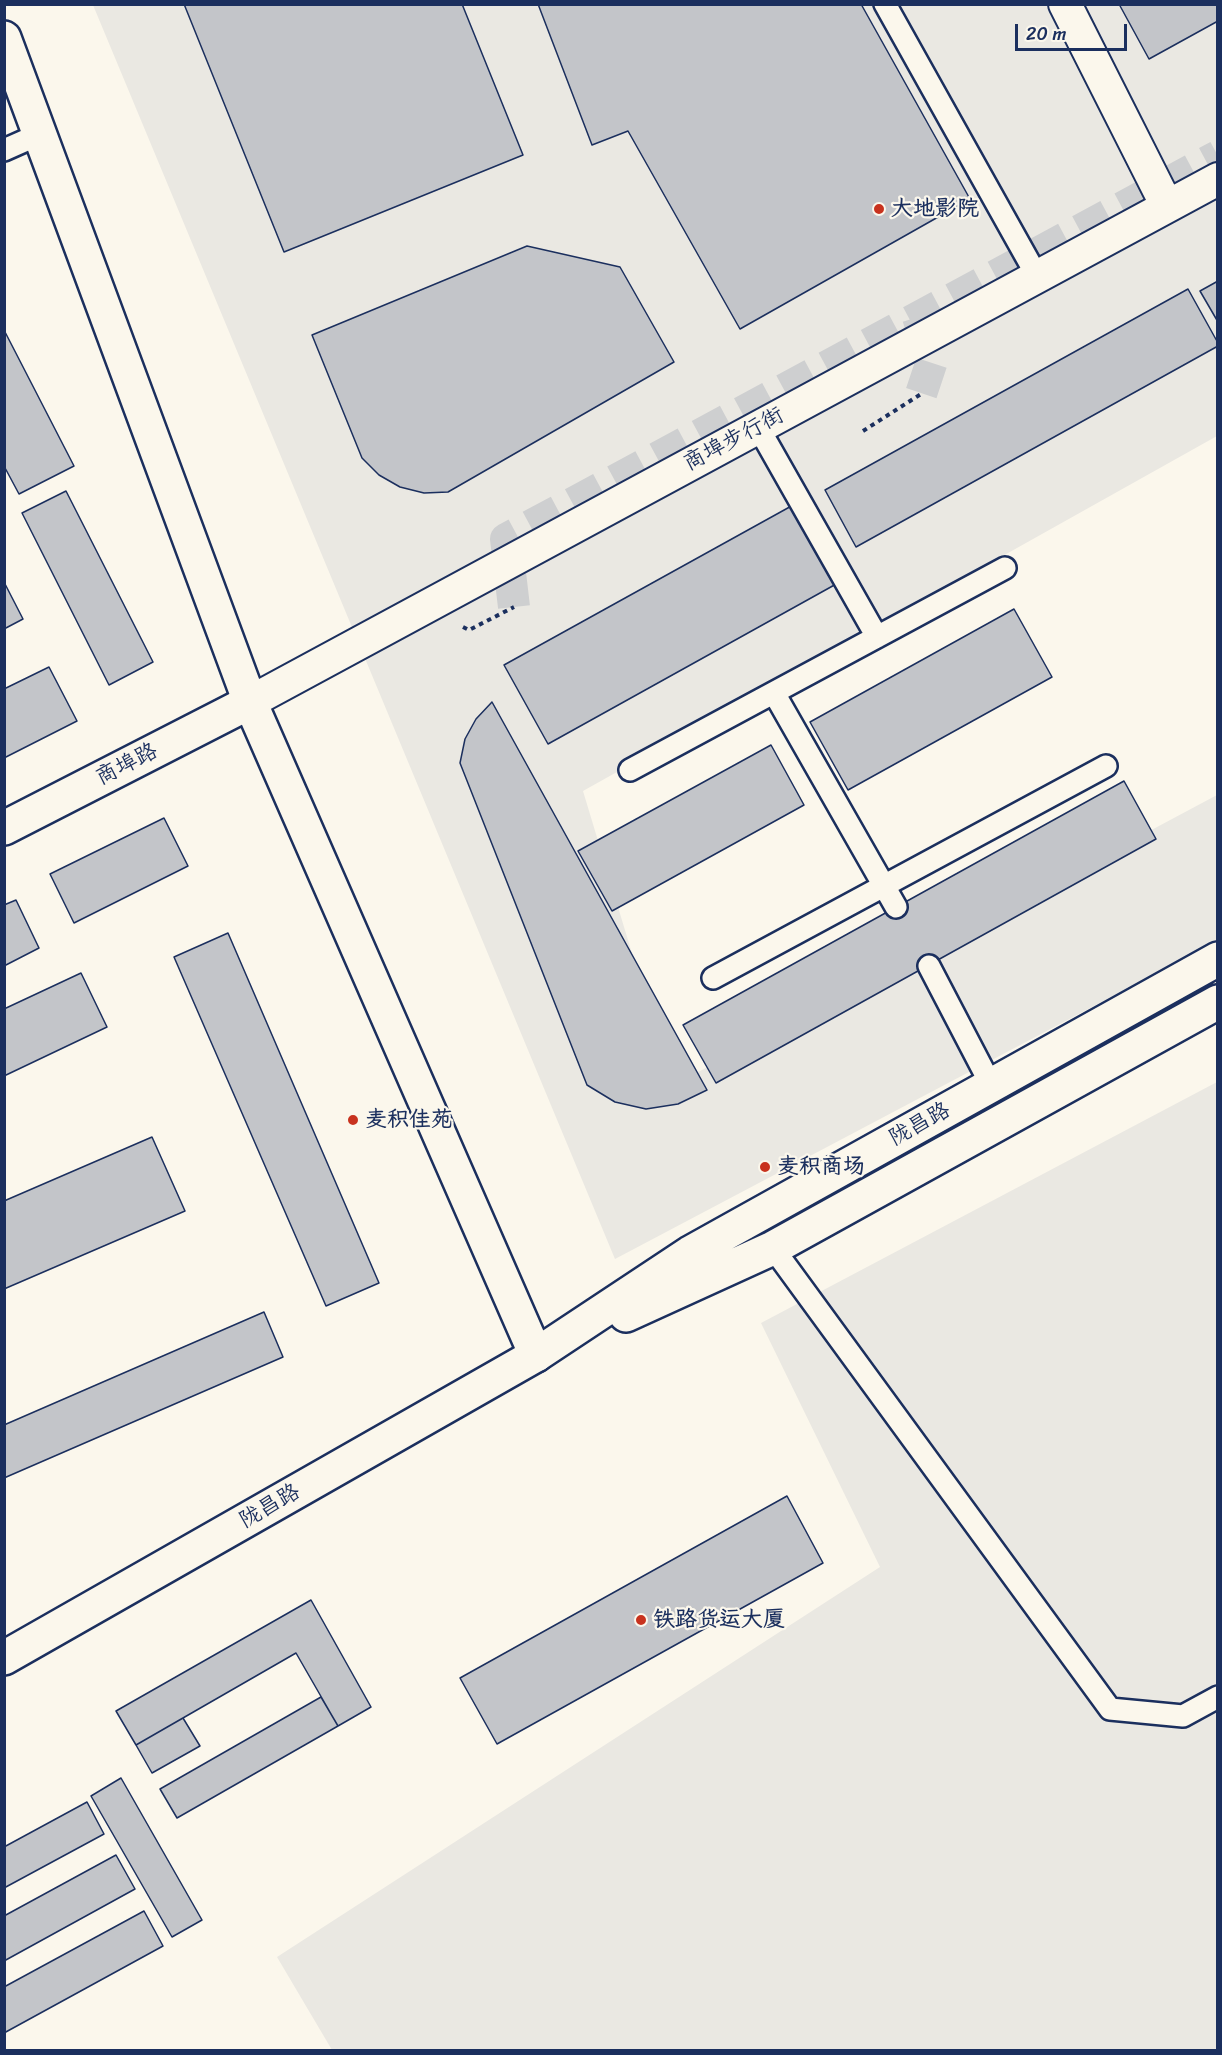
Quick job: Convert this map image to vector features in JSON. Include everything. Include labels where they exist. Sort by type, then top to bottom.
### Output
[{"type":"main road","points":[[4,38],[250,702],[537,1355]]},
{"type":"main road","name":"商埠路","points":[[4,828],[250,702]]},
{"type":"main road","name":"陇昌路","points":[[4,1658],[537,1355],[690,1253],[1218,959]]},
{"type":"main road","name":"陇昌路","points":[[537,1355],[773,1248],[1218,1002]]},
{"type":"street","points":[[1065,4],[1167,206]]},
{"type":"street","name":"商埠步行街","points":[[250,702],[1218,178]]},
{"type":"lane","points":[[885,4],[1037,276]]},
{"type":"lane","points":[[4,150],[40,134]]},
{"type":"lane","points":[[758,427],[877,637]]},
{"type":"lane","points":[[630,770],[1005,568]]},
{"type":"lane","points":[[774,693],[896,907]]},
{"type":"lane","points":[[713,978],[1106,766]]},
{"type":"lane","points":[[929,966],[991,1085]]},
{"type":"lane","points":[[773,1248],[1110,1709],[1183,1716],[1218,1697]]},
{"type":"path","points":[[863,431],[921,394]]},
{"type":"shaded area","points":[[93,5],[1217,5],[1217,436],[583,791],[672,1086],[1217,795],[1217,941],[615,1259]]},
{"type":"shaded area","points":[[1217,1082],[1217,2050],[332,2050],[277,1957],[880,1567],[761,1323]]},
{"type":"building","points":[[184,4],[462,4],[523,155],[284,252]]},
{"type":"building","points":[[538,4],[861,4],[970,199],[740,329],[628,131],[592,145]]},
{"type":"building","points":[[1119,4],[1218,4],[1218,21],[1149,59]]},
{"type":"building","points":[[527,246],[620,267],[674,362],[448,492],[424,493],[400,487],[379,475],[362,458],[312,335]]},
{"type":"building","points":[[1218,281],[1218,322],[1200,291]]},
{"type":"building","points":[[1188,289],[1218,346],[856,547],[825,490]]},
{"type":"building","points":[[4,330],[74,466],[19,494],[4,466]]},
{"type":"building","points":[[66,491],[153,662],[109,685],[22,513]]},
{"type":"building","points":[[795,504],[838,583],[548,744],[504,665]]},
{"type":"building","points":[[4,582],[23,619],[4,629]]},
{"type":"building","points":[[1014,609],[1052,677],[848,790],[810,722]]},
{"type":"building","points":[[49,667],[77,721],[4,758],[4,689]]},
{"type":"building","points":[[492,702],[707,1090],[678,1104],[646,1109],[615,1102],[587,1085],[460,763],[465,739],[476,719]]},
{"type":"building","points":[[771,745],[804,805],[612,911],[578,851]]},
{"type":"building","points":[[1124,781],[1156,839],[716,1083],[683,1025]]},
{"type":"building","points":[[164,818],[188,866],[74,923],[50,874]]},
{"type":"building","points":[[16,900],[39,948],[4,966],[4,905]]},
{"type":"building","points":[[228,933],[379,1283],[326,1306],[174,957]]},
{"type":"building","points":[[81,973],[107,1027],[4,1076],[4,1009]]},
{"type":"building","points":[[152,1137],[185,1211],[4,1289],[4,1201]]},
{"type":"building","points":[[264,1312],[283,1357],[4,1478],[4,1425]]},
{"type":"building","name":"铁路货运大厦","points":[[787,1496],[823,1563],[497,1744],[460,1678]]},
{"type":"building","points":[[311,1600],[371,1707],[338,1726],[296,1653],[136,1745],[116,1711]]},
{"type":"building","points":[[321,1697],[338,1726],[177,1818],[160,1789]]},
{"type":"building","points":[[183,1718],[200,1746],[152,1773],[136,1745]]},
{"type":"building","points":[[121,1778],[202,1920],[172,1937],[91,1796]]},
{"type":"building","points":[[87,1802],[104,1834],[4,1888],[4,1847]]},
{"type":"building","points":[[116,1855],[135,1889],[4,1961],[4,1916]]},
{"type":"building","points":[[144,1911],[163,1946],[4,2033],[4,1987]]},
{"type":"tunnel","points":[[514,607],[506,539],[1218,156]]},
{"type":"tunnel","points":[[918,317],[932,361],[921,394]]},
{"type":"place","name":"大地影院","points":[[879,209]]},
{"type":"place","name":"麦积佳苑","points":[[353,1120]]},
{"type":"place","name":"麦积商场","points":[[765,1167]]},
{"type":"place","name":"铁路货运大厦","points":[[641,1620]]}]
